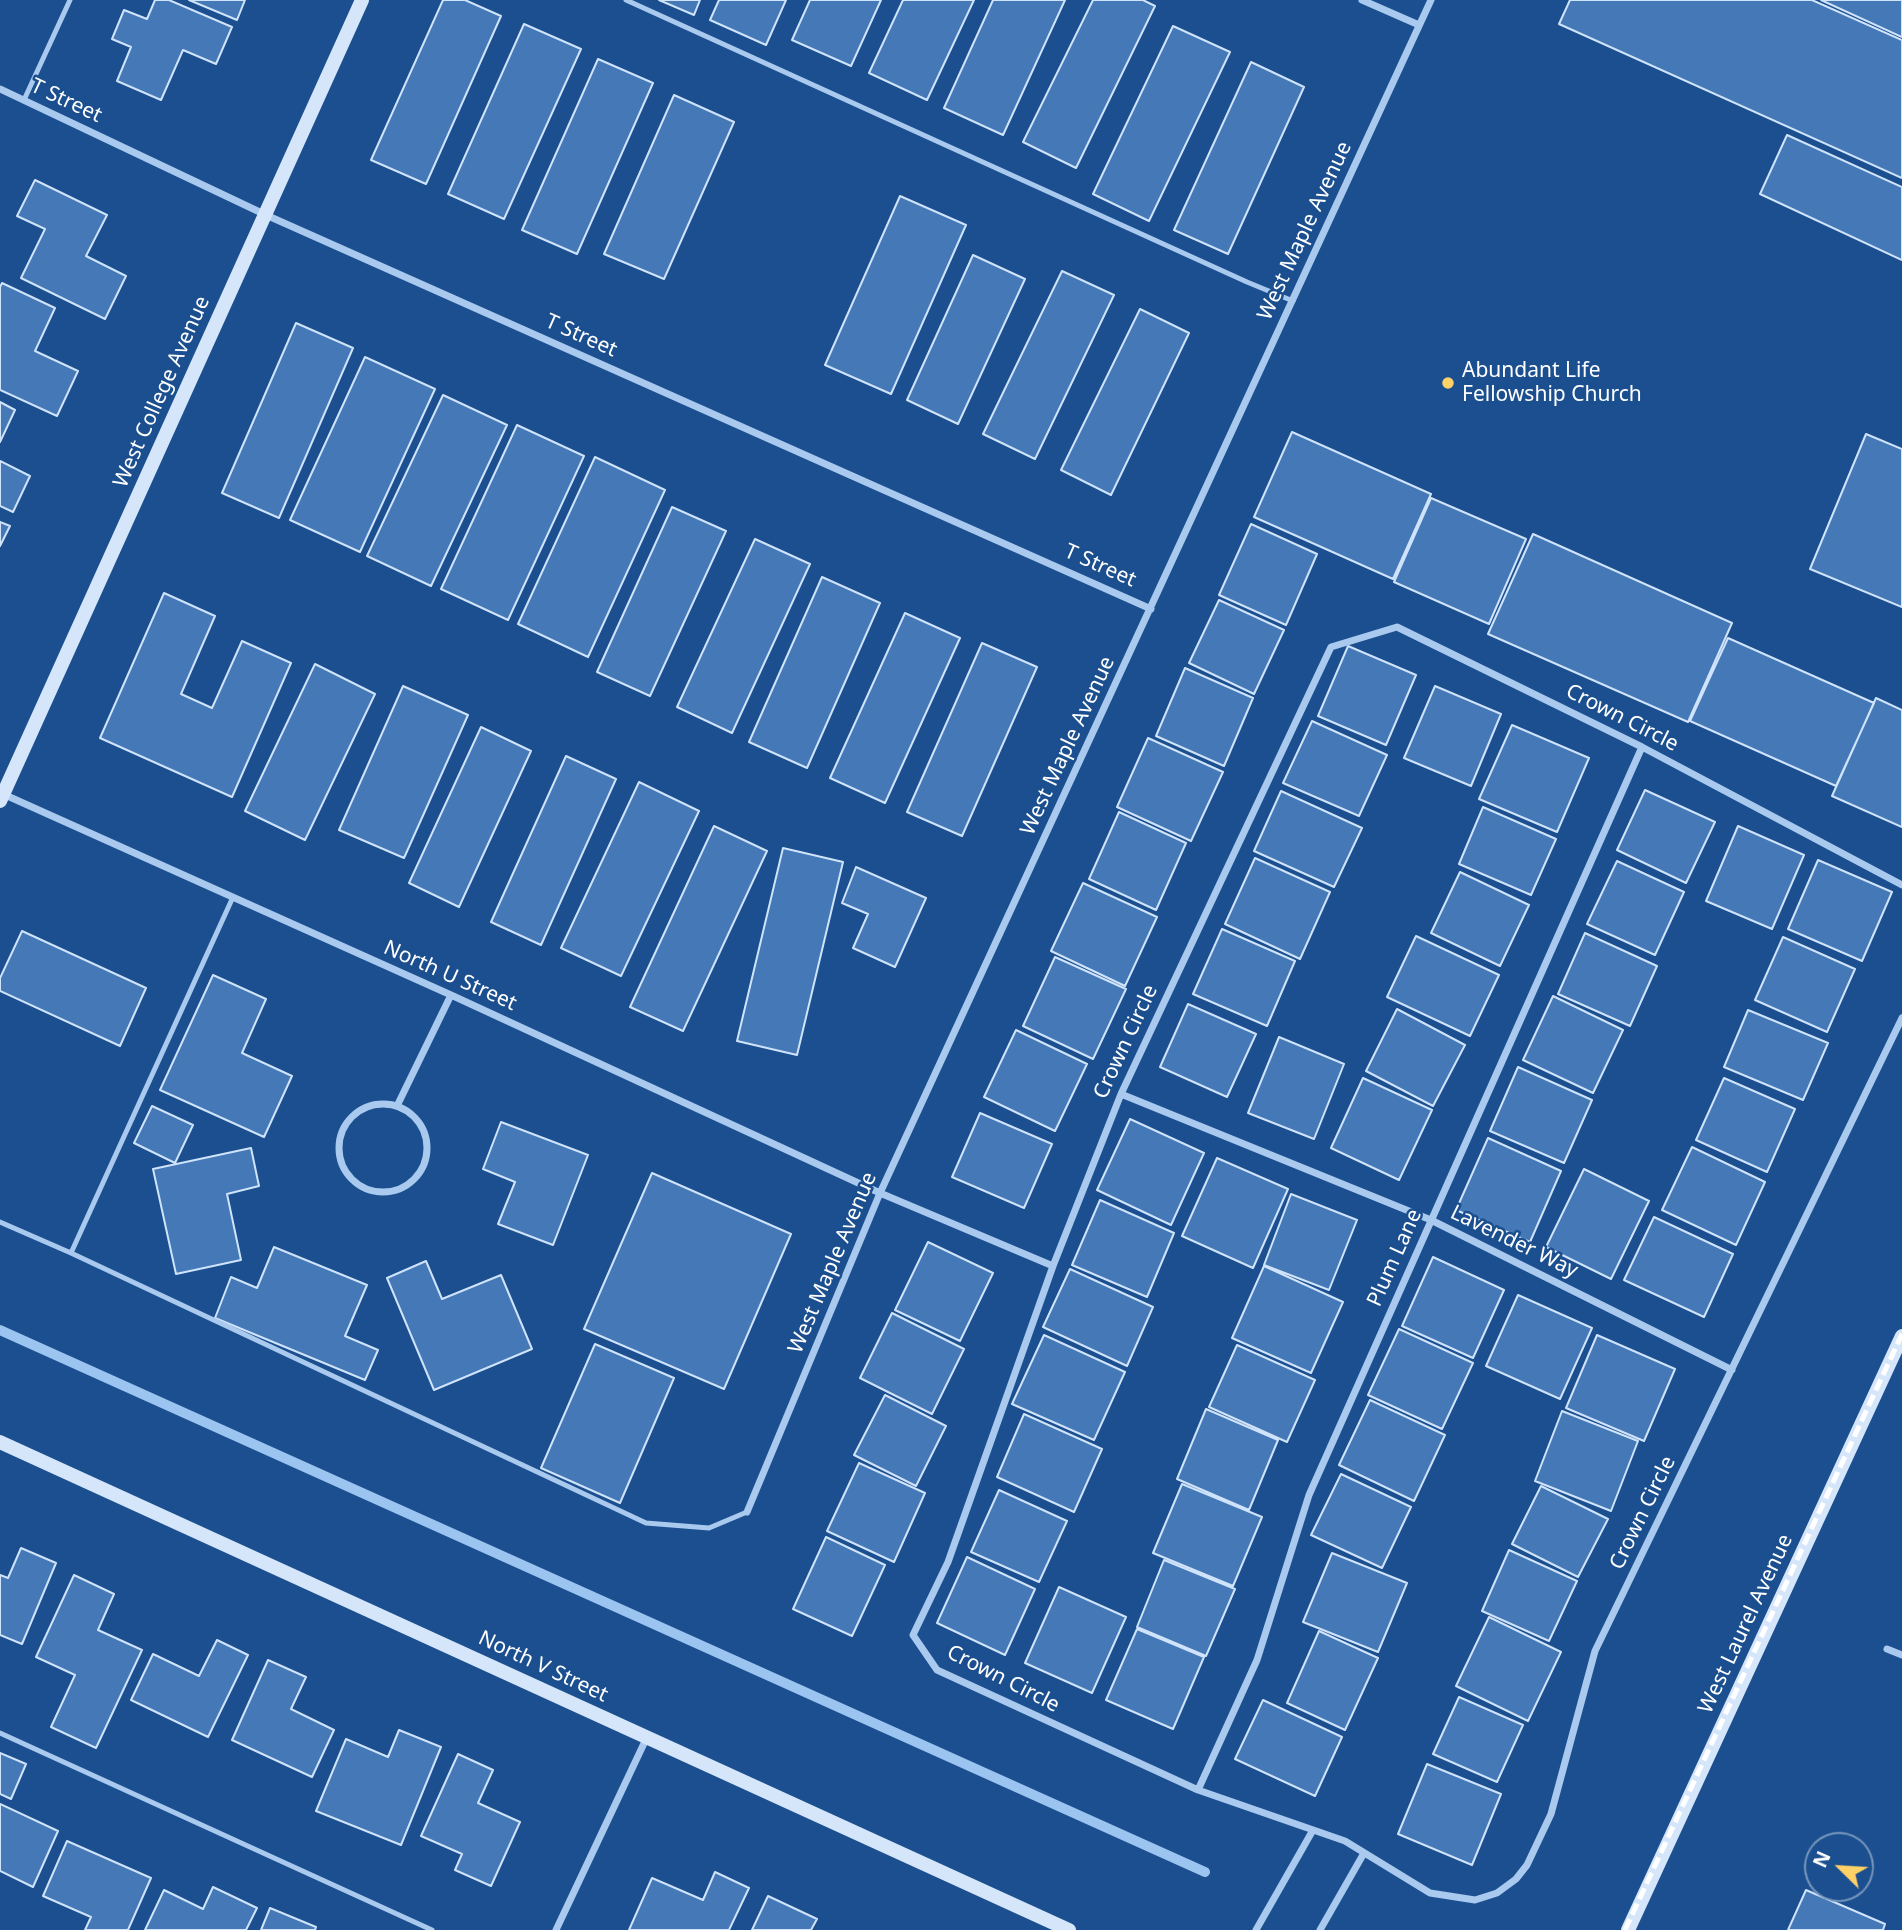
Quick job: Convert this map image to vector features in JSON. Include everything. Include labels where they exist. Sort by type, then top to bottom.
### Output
[{"type":"street","name":"West College Avenue","points":[[2,798],[362,0]]},
{"type":"street","points":[[1362,0],[1419,25]]},
{"type":"street","name":"West Maple Avenue","points":[[747,1512],[880,1193],[1431,0]]},
{"type":"street","name":"T Street","points":[[0,89],[266,215],[1152,609]]},
{"type":"street","name":"Crown Circle","points":[[1902,885],[1642,747],[1396,627],[1331,647],[1121,1094],[1053,1266],[948,1562],[912,1636],[937,1670],[1198,1790],[1345,1841],[1430,1893],[1475,1900],[1497,1893],[1516,1879],[1527,1865],[1551,1814],[1595,1651],[1902,1018]]},
{"type":"street","name":"Plum Lane","points":[[1198,1790],[1257,1660],[1309,1496],[1642,747]]},
{"type":"street","name":"North U Street","points":[[2,798],[233,897],[451,995],[880,1193],[1053,1266]]},
{"type":"street","points":[[397,1106],[451,995]]},
{"type":"street","name":"Lavender Way","points":[[1121,1094],[1431,1220],[1732,1370]]},
{"type":"street","points":[[384,1104],[397,1106],[415,1118],[426,1139],[427,1155],[423,1168],[404,1188],[387,1193],[369,1191],[351,1180],[343,1168],[338,1153],[339,1139],[347,1122],[366,1107],[384,1104]]},
{"type":"street","name":"West Laurel Avenue","points":[[1628,1930],[1902,1336]]},
{"type":"street","name":"North V Street","points":[[0,1442],[1069,1930]]},
{"type":"street","points":[[1887,1649],[1902,1656]]},
{"type":"street","points":[[556,1930],[647,1737]]},
{"type":"street","points":[[1256,1930],[1313,1830]]},
{"type":"street","points":[[1320,1930],[1364,1853]]},
{"type":"lane","points":[[24,100],[70,0]]},
{"type":"lane","points":[[626,0],[1293,301]]},
{"type":"lane","points":[[71,1253],[233,897]]},
{"type":"lane","points":[[0,1222],[646,1523],[709,1528],[747,1512]]},
{"type":"lane","points":[[0,1733],[432,1930]]},
{"type":"building","points":[[155,0],[169,0],[232,27],[216,64],[183,50],[161,100],[117,81],[131,47],[112,39],[124,10],[147,19]]},
{"type":"building","points":[[189,0],[245,0],[237,20]]},
{"type":"building","points":[[443,0],[465,0],[501,16],[426,184],[371,160]]},
{"type":"building","points":[[659,0],[700,0],[694,15]]},
{"type":"building","points":[[719,0],[786,0],[766,45],[710,20]]},
{"type":"building","points":[[810,0],[881,0],[851,66],[792,40]]},
{"type":"building","points":[[903,0],[974,0],[927,100],[869,73]]},
{"type":"building","points":[[993,0],[1065,0],[1003,135],[944,108]]},
{"type":"building","points":[[1093,0],[1143,0],[1155,6],[1076,168],[1023,142]]},
{"type":"building","points":[[1570,0],[1812,0],[1902,40],[1902,178],[1559,24]]},
{"type":"building","points":[[1821,0],[1902,0],[1902,37]]},
{"type":"building","points":[[524,24],[581,49],[504,219],[448,194]]},
{"type":"building","points":[[1173,26],[1230,52],[1149,221],[1093,194]]},
{"type":"building","points":[[598,59],[653,83],[577,254],[522,230]]},
{"type":"building","points":[[1251,62],[1304,87],[1228,254],[1174,230]]},
{"type":"building","points":[[674,95],[734,122],[664,279],[604,254]]},
{"type":"building","points":[[1787,135],[1902,187],[1902,260],[1760,194]]},
{"type":"building","points":[[35,180],[107,215],[86,256],[126,276],[105,319],[21,278],[45,229],[17,216]]},
{"type":"building","points":[[900,196],[966,225],[891,394],[825,365]]},
{"type":"building","points":[[973,255],[1025,279],[958,424],[907,400]]},
{"type":"building","points":[[1062,271],[1114,295],[1035,459],[983,434]]},
{"type":"building","points":[[2,283],[55,308],[35,351],[78,371],[57,416],[0,390]]},
{"type":"building","points":[[1140,309],[1189,333],[1111,495],[1061,470]]},
{"type":"building","points":[[296,323],[353,348],[279,518],[222,493]]},
{"type":"building","points":[[365,357],[435,389],[360,552],[290,520]]},
{"type":"building","points":[[443,395],[507,425],[431,586],[367,556]]},
{"type":"building","points":[[0,402],[15,410],[0,442]]},
{"type":"building","points":[[517,425],[584,456],[508,620],[441,589]]},
{"type":"building","points":[[1292,432],[1431,494],[1393,579],[1254,517]]},
{"type":"building","points":[[1866,434],[1902,449],[1902,607],[1810,569]]},
{"type":"building","points":[[595,457],[665,490],[588,657],[518,624]]},
{"type":"building","points":[[0,461],[30,476],[13,512],[0,506]]},
{"type":"building","points":[[1431,498],[1526,539],[1489,624],[1394,582]]},
{"type":"building","points":[[672,507],[726,531],[650,696],[597,672]]},
{"type":"building","points":[[0,522],[10,526],[0,546]]},
{"type":"building","points":[[1251,524],[1317,554],[1286,625],[1219,595]]},
{"type":"building","points":[[1533,534],[1732,623],[1688,722],[1488,634]]},
{"type":"building","points":[[755,539],[810,564],[732,733],[677,707]]},
{"type":"building","points":[[822,577],[880,603],[807,768],[749,742]]},
{"type":"building","points":[[164,593],[215,616],[181,694],[212,708],[242,641],[291,663],[232,797],[100,738]]},
{"type":"building","points":[[1219,600],[1284,630],[1254,694],[1189,663]]},
{"type":"building","points":[[905,613],[960,638],[885,803],[830,778]]},
{"type":"building","points":[[1728,638],[1874,703],[1836,786],[1690,721]]},
{"type":"building","points":[[982,643],[1037,667],[962,836],[907,812]]},
{"type":"building","points":[[1348,646],[1416,675],[1386,745],[1318,716]]},
{"type":"building","points":[[315,664],[375,694],[305,840],[245,811]]},
{"type":"building","points":[[1185,668],[1253,698],[1224,766],[1156,736]]},
{"type":"building","points":[[403,686],[468,715],[404,858],[339,830]]},
{"type":"building","points":[[1435,686],[1501,714],[1471,786],[1404,758]]},
{"type":"building","points":[[1876,698],[1902,710],[1902,827],[1832,796]]},
{"type":"building","points":[[1312,721],[1387,755],[1359,816],[1283,783]]},
{"type":"building","points":[[1512,725],[1589,758],[1557,832],[1479,799]]},
{"type":"building","points":[[481,727],[531,751],[459,907],[409,883]]},
{"type":"building","points":[[1148,738],[1223,772],[1191,841],[1117,807]]},
{"type":"building","points":[[566,756],[616,779],[541,945],[491,922]]},
{"type":"building","points":[[639,782],[699,811],[621,976],[561,948]]},
{"type":"building","points":[[1645,790],[1715,822],[1686,883],[1617,850]]},
{"type":"building","points":[[1281,791],[1362,828],[1334,887],[1254,851]]},
{"type":"building","points":[[1483,807],[1556,839],[1531,895],[1459,864]]},
{"type":"building","points":[[1119,812],[1186,843],[1156,910],[1089,879]]},
{"type":"building","points":[[714,826],[767,851],[683,1031],[630,1007]]},
{"type":"building","points":[[1738,826],[1804,855],[1772,929],[1706,901]]},
{"type":"building","points":[[783,848],[843,862],[797,1055],[737,1041]]},
{"type":"building","points":[[1255,858],[1330,892],[1300,959],[1225,924]]},
{"type":"building","points":[[1818,860],[1892,892],[1862,961],[1788,929]]},
{"type":"building","points":[[1617,861],[1684,892],[1655,955],[1587,924]]},
{"type":"building","points":[[856,867],[926,898],[895,967],[853,948],[868,914],[842,903]]},
{"type":"building","points":[[1460,872],[1529,905],[1500,966],[1431,933]]},
{"type":"building","points":[[1083,883],[1157,917],[1125,986],[1051,951]]},
{"type":"building","points":[[1222,929],[1295,961],[1267,1026],[1193,994]]},
{"type":"building","points":[[22,931],[146,988],[120,1046],[0,991],[0,978]]},
{"type":"building","points":[[1585,933],[1657,966],[1630,1026],[1558,994]]},
{"type":"building","points":[[1416,936],[1499,975],[1470,1036],[1387,997]]},
{"type":"building","points":[[1783,937],[1855,969],[1827,1032],[1755,1000]]},
{"type":"building","points":[[1055,957],[1126,989],[1093,1059],[1023,1026]]},
{"type":"building","points":[[213,975],[266,999],[242,1053],[292,1076],[264,1137],[160,1090]]},
{"type":"building","points":[[1553,996],[1623,1030],[1593,1093],[1523,1060]]},
{"type":"building","points":[[1188,1004],[1256,1034],[1227,1097],[1160,1067]]},
{"type":"building","points":[[1397,1009],[1465,1045],[1433,1106],[1366,1071]]},
{"type":"building","points":[[1748,1010],[1828,1043],[1803,1100],[1724,1067]]},
{"type":"building","points":[[1016,1030],[1087,1064],[1055,1131],[984,1097]]},
{"type":"building","points":[[1279,1037],[1344,1064],[1314,1139],[1248,1113]]},
{"type":"building","points":[[1518,1067],[1592,1100],[1564,1163],[1490,1131]]},
{"type":"building","points":[[1363,1078],[1432,1110],[1399,1180],[1331,1148]]},
{"type":"building","points":[[1724,1078],[1795,1109],[1767,1172],[1696,1140]]},
{"type":"building","points":[[152,1106],[193,1125],[175,1163],[134,1143]]},
{"type":"building","points":[[980,1113],[1052,1144],[1024,1208],[952,1177]]},
{"type":"building","points":[[1130,1119],[1204,1153],[1171,1225],[1097,1190]]},
{"type":"building","points":[[501,1122],[588,1155],[553,1245],[498,1224],[515,1182],[483,1169]]},
{"type":"building","points":[[1488,1138],[1561,1171],[1530,1242],[1456,1210]]},
{"type":"building","points":[[1692,1147],[1765,1182],[1736,1245],[1662,1210]]},
{"type":"building","points":[[251,1148],[259,1186],[227,1194],[241,1260],[176,1274],[153,1169]]},
{"type":"building","points":[[1217,1158],[1288,1189],[1253,1268],[1182,1236]]},
{"type":"building","points":[[1584,1169],[1649,1201],[1611,1279],[1546,1247]]},
{"type":"building","points":[[652,1173],[791,1234],[724,1389],[584,1329]]},
{"type":"building","points":[[1291,1194],[1357,1220],[1329,1290],[1264,1265]]},
{"type":"building","points":[[1100,1200],[1174,1233],[1147,1297],[1072,1265]]},
{"type":"building","points":[[1654,1217],[1733,1254],[1704,1317],[1624,1280]]},
{"type":"building","points":[[928,1242],[993,1273],[960,1341],[895,1310]]},
{"type":"building","points":[[274,1247],[367,1285],[345,1336],[378,1350],[365,1380],[215,1318],[231,1277],[257,1288]]},
{"type":"building","points":[[1433,1257],[1504,1290],[1473,1358],[1402,1326]]},
{"type":"building","points":[[426,1261],[442,1299],[501,1275],[532,1349],[434,1390],[387,1278]]},
{"type":"building","points":[[1264,1266],[1343,1302],[1311,1373],[1232,1338]]},
{"type":"building","points":[[1070,1269],[1153,1307],[1127,1366],[1043,1327]]},
{"type":"building","points":[[1518,1295],[1592,1328],[1560,1399],[1486,1366]]},
{"type":"building","points":[[892,1313],[964,1349],[932,1414],[860,1378]]},
{"type":"building","points":[[1399,1329],[1473,1363],[1442,1429],[1368,1395]]},
{"type":"building","points":[[1044,1335],[1125,1372],[1094,1440],[1012,1404]]},
{"type":"building","points":[[1597,1335],[1675,1369],[1644,1441],[1566,1408]]},
{"type":"building","points":[[595,1344],[674,1378],[620,1503],[541,1468]]},
{"type":"building","points":[[1237,1345],[1315,1380],[1287,1442],[1209,1407]]},
{"type":"building","points":[[885,1395],[946,1426],[916,1486],[854,1455]]},
{"type":"building","points":[[1370,1400],[1445,1435],[1414,1501],[1339,1465]]},
{"type":"building","points":[[1206,1409],[1278,1440],[1249,1510],[1177,1479]]},
{"type":"building","points":[[1562,1411],[1638,1441],[1611,1511],[1535,1481]]},
{"type":"building","points":[[1024,1414],[1102,1449],[1074,1512],[997,1477]]},
{"type":"building","points":[[859,1463],[925,1493],[894,1562],[827,1531]]},
{"type":"building","points":[[1341,1474],[1411,1507],[1382,1568],[1311,1535]]},
{"type":"building","points":[[1182,1484],[1262,1517],[1233,1586],[1153,1553]]},
{"type":"building","points":[[1541,1486],[1608,1519],[1578,1577],[1512,1544]]},
{"type":"building","points":[[999,1490],[1067,1521],[1039,1582],[971,1552]]},
{"type":"building","points":[[826,1537],[885,1565],[852,1636],[793,1609]]},
{"type":"building","points":[[21,1548],[56,1563],[22,1644],[0,1635],[0,1575],[8,1578]]},
{"type":"building","points":[[1509,1550],[1577,1581],[1549,1641],[1482,1611]]},
{"type":"building","points":[[1332,1553],[1407,1583],[1378,1652],[1303,1622]]},
{"type":"building","points":[[967,1557],[1035,1589],[1005,1655],[937,1623]]},
{"type":"building","points":[[1164,1560],[1235,1589],[1206,1656],[1137,1627]]},
{"type":"building","points":[[74,1575],[114,1594],[98,1630],[142,1650],[96,1748],[51,1727],[75,1675],[36,1657]]},
{"type":"building","points":[[1059,1587],[1126,1617],[1092,1693],[1025,1663]]},
{"type":"building","points":[[1489,1617],[1561,1652],[1528,1721],[1456,1686]]},
{"type":"building","points":[[1137,1629],[1204,1657],[1173,1729],[1106,1700]]},
{"type":"building","points":[[1319,1631],[1378,1658],[1345,1730],[1287,1703]]},
{"type":"building","points":[[217,1640],[248,1655],[208,1737],[131,1700],[153,1654],[199,1676]]},
{"type":"building","points":[[268,1660],[306,1677],[291,1709],[334,1730],[312,1777],[232,1740]]},
{"type":"building","points":[[1459,1697],[1523,1725],[1497,1782],[1433,1754]]},
{"type":"building","points":[[1263,1700],[1342,1737],[1315,1796],[1235,1759]]},
{"type":"building","points":[[399,1730],[441,1747],[401,1845],[316,1811],[346,1739],[388,1757]]},
{"type":"building","points":[[0,1753],[26,1764],[11,1799],[0,1794]]},
{"type":"building","points":[[458,1754],[493,1770],[478,1803],[520,1822],[491,1886],[455,1870],[462,1854],[421,1836]]},
{"type":"building","points":[[1427,1764],[1501,1794],[1472,1865],[1398,1834]]},
{"type":"building","points":[[0,1804],[58,1831],[33,1887],[0,1871]]},
{"type":"building","points":[[67,1841],[151,1878],[128,1930],[85,1930],[91,1917],[43,1896]]},
{"type":"building","points":[[715,1872],[749,1888],[729,1930],[629,1930],[652,1878],[703,1900]]},
{"type":"building","points":[[213,1887],[257,1908],[246,1930],[145,1930],[164,1890],[203,1909]]},
{"type":"building","points":[[1804,1894],[1804,1902],[1834,1902],[1885,1924],[1883,1930],[1788,1930]]},
{"type":"building","points":[[768,1896],[817,1919],[811,1930],[752,1930]]},
{"type":"building","points":[[270,1908],[316,1927],[315,1930],[261,1930]]},
{"type":"waterway","points":[[0,1330],[1205,1872]]},
{"type":"railway","points":[[1625,1930],[1902,1334]]},
{"type":"place","name":"Abundant Life Fellowship Church","points":[[1448,383]]}]
